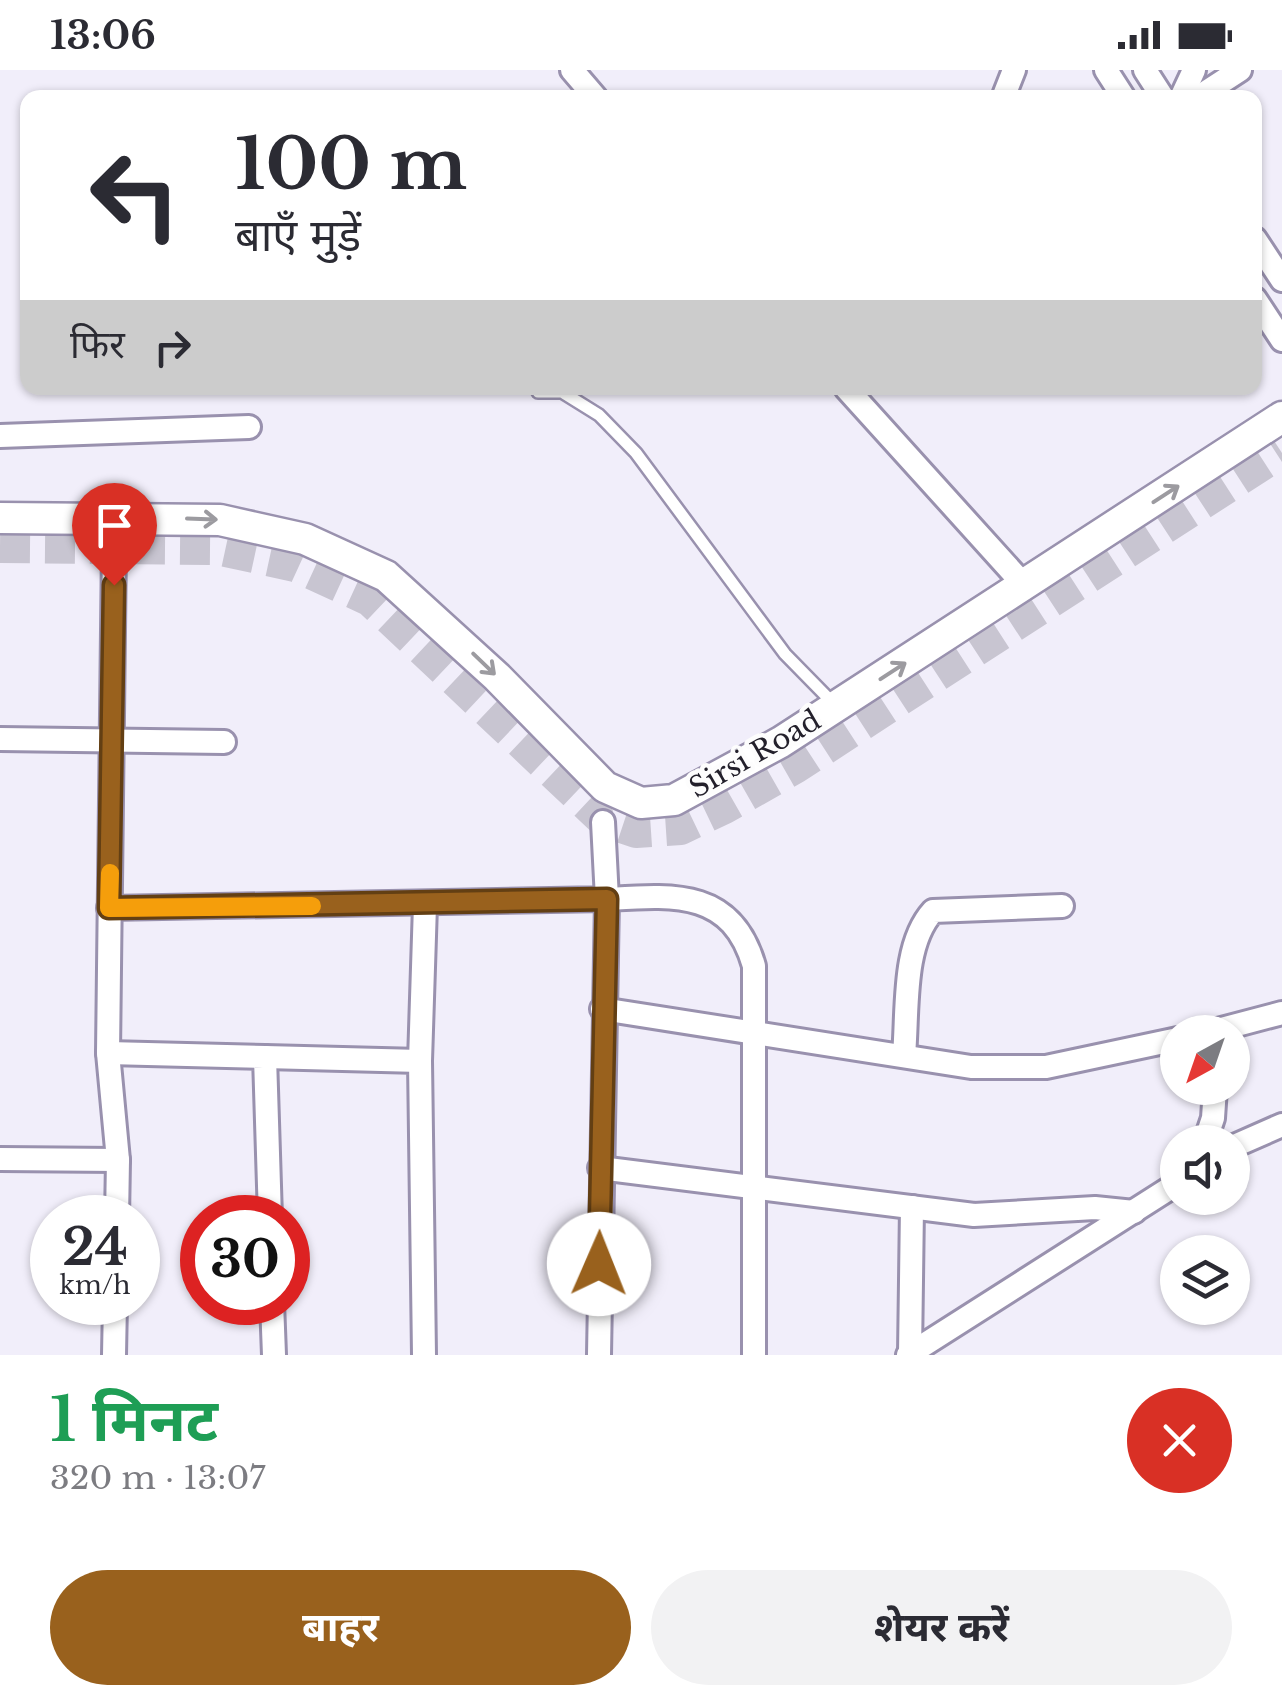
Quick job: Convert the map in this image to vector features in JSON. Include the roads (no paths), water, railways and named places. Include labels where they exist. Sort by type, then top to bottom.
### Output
[{"type":"main road","name":"Sirsi Road","points":[[0,518],[220,520],[305,539],[386,576],[482,663],[605,787],[641,803],[674,800],[711,782],[837,707],[1282,417]]},
{"type":"street","points":[[572,70],[589,90]]},
{"type":"street","points":[[1209,90],[1240,70]]},
{"type":"street","points":[[1262,250],[1282,280]]},
{"type":"street","points":[[1262,309],[1282,340]]},
{"type":"street","points":[[852,395],[1025,586]]},
{"type":"street","points":[[0,436],[250,427]]},
{"type":"street","points":[[114,546],[108,1053],[117,1195]]},
{"type":"street","points":[[0,739],[224,742]]},
{"type":"street","points":[[599,1355],[602,1009],[607,899],[603,822]]},
{"type":"street","points":[[109,908],[426,905],[668,896],[702,902],[729,920],[746,939],[754,966],[754,1355]]},
{"type":"street","points":[[424,1355],[420,1061],[426,905]]},
{"type":"street","points":[[904,1054],[914,943],[921,924],[933,910],[1062,906]]},
{"type":"street","points":[[602,1009],[971,1067],[1046,1067],[1160,1044]]},
{"type":"street","points":[[1250,1021],[1282,1013]]},
{"type":"street","points":[[108,1053],[420,1061]]},
{"type":"street","points":[[265,1056],[269,1195]]},
{"type":"street","points":[[1250,1139],[1282,1125]]},
{"type":"street","points":[[0,1159],[118,1160]]},
{"type":"street","points":[[600,1168],[974,1215],[1095,1208],[1134,1212]]},
{"type":"street","points":[[909,1354],[1160,1195]]},
{"type":"street","points":[[909,1354],[912,1208]]},
{"type":"street","points":[[114,1355],[115,1325]]},
{"type":"street","points":[[273,1325],[274,1355]]},
{"type":"lane","points":[[567,395],[599,415],[624,440],[677,503],[784,654],[837,707]]},
{"type":"tunnel","points":[[0,548],[216,550],[295,567],[369,601],[603,822],[636,833],[681,830],[797,768],[1282,453]]}]
